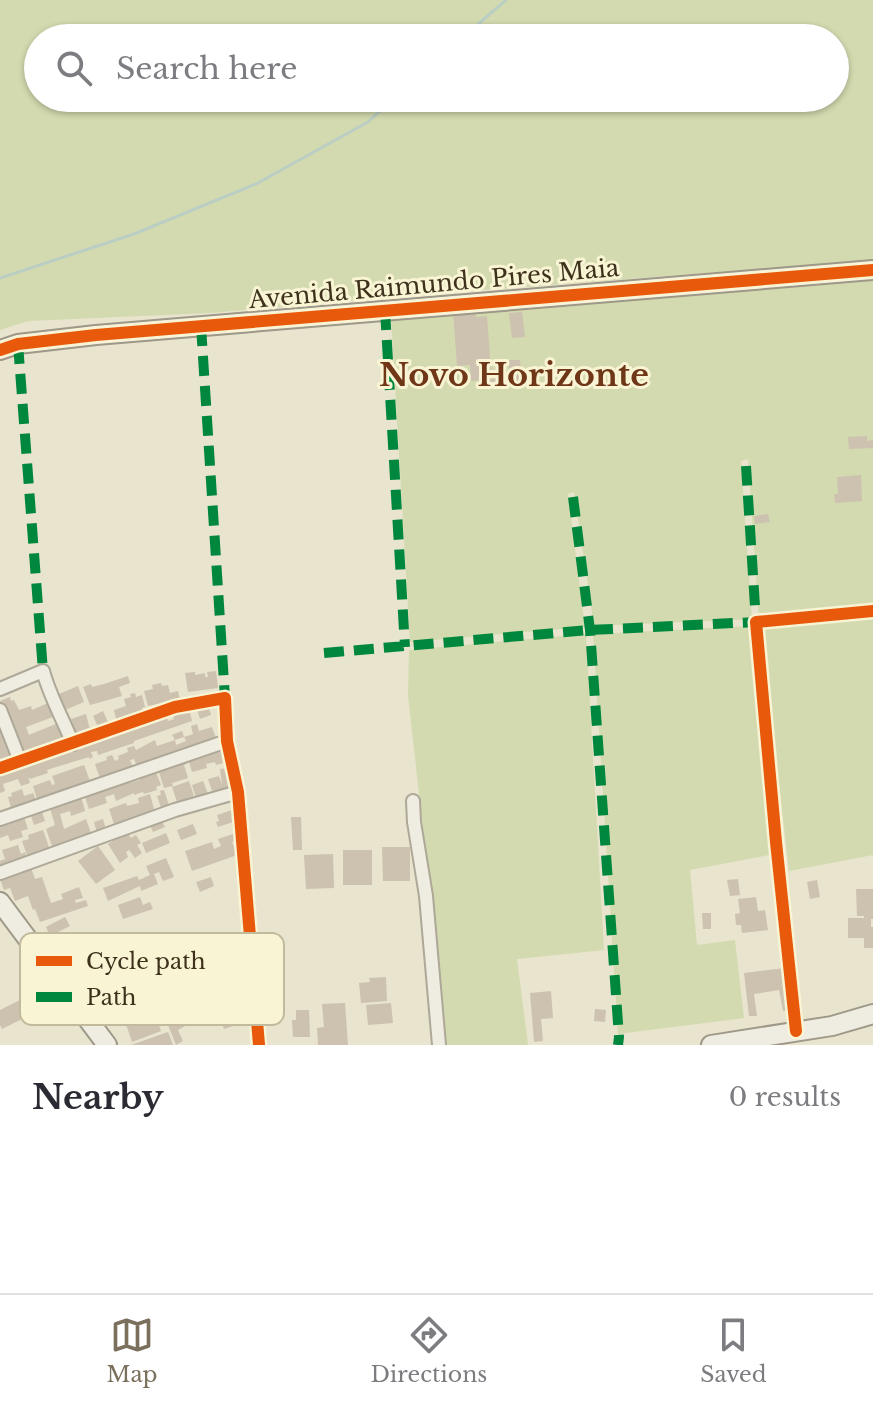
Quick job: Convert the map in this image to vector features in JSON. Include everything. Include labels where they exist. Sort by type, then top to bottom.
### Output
[{"type":"street","name":"Avenida Raimundo Pires Maia","points":[[0,350],[18,344],[111,333],[873,270]]},
{"type":"street","points":[[796,1031],[756,622],[873,611]]},
{"type":"street","points":[[0,689],[43,671],[73,744]]},
{"type":"street","points":[[0,768],[175,707],[225,698],[227,741],[238,792],[250,933]]},
{"type":"street","points":[[0,710],[20,761]]},
{"type":"street","points":[[0,819],[227,741]]},
{"type":"street","points":[[0,873],[175,810],[238,792]]},
{"type":"street","points":[[413,801],[426,896],[439,1045]]},
{"type":"street","points":[[0,902],[23,933]]},
{"type":"street","points":[[711,1045],[832,1026],[873,1014]]},
{"type":"street","points":[[92,1025],[107,1045]]},
{"type":"street","points":[[257,1025],[259,1045]]},
{"type":"green space","points":[[0,0],[873,0],[873,260],[210,313],[28,321],[0,330]]},
{"type":"green space","points":[[873,279],[873,609],[759,619],[748,459],[741,461],[752,619],[594,626],[574,492],[568,494],[585,627],[410,642],[391,317]]},
{"type":"green space","points":[[873,617],[873,855],[789,871],[761,626]]},
{"type":"green space","points":[[750,626],[761,707],[769,855],[690,870],[697,945],[735,940],[744,1018],[618,1034],[593,634]]},
{"type":"green space","points":[[586,634],[604,950],[517,959],[528,1045],[447,1045],[408,695],[409,650]]},
{"type":"building","points":[[475,309],[476,317],[487,316],[491,370],[481,371],[482,380],[471,381],[470,365],[457,366],[453,310]]},
{"type":"building","points":[[522,312],[525,337],[512,338],[509,313]]},
{"type":"building","points":[[508,360],[520,360],[522,383],[511,384]]},
{"type":"building","points":[[503,378],[503,385],[483,386],[482,380]]},
{"type":"building","points":[[867,436],[867,441],[873,440],[873,448],[849,449],[848,437]]},
{"type":"building","points":[[861,475],[862,501],[835,503],[837,477]]},
{"type":"building","points":[[768,514],[770,522],[755,524],[754,516]]},
{"type":"building","points":[[216,671],[218,688],[188,692],[185,673],[205,673],[208,677],[207,672]]},
{"type":"building","points":[[128,676],[130,683],[119,687],[122,696],[90,705],[83,687]]},
{"type":"building","points":[[161,683],[162,686],[168,685],[170,693],[178,691],[180,699],[148,706],[144,691]]},
{"type":"building","points":[[78,686],[84,702],[65,710],[59,694]]},
{"type":"building","points":[[135,693],[136,697],[142,695],[143,711],[116,719],[114,710],[126,706],[124,699]]},
{"type":"building","points":[[10,697],[19,710],[31,706],[32,710],[48,703],[53,717],[26,727],[29,735],[63,721],[69,736],[22,754],[0,701]]},
{"type":"building","points":[[208,703],[211,715],[200,719],[196,706]]},
{"type":"building","points":[[189,709],[192,721],[98,755],[97,751],[91,752],[93,757],[89,759],[47,770],[48,773],[30,779],[28,777],[30,783],[21,786],[18,779],[3,784],[5,791],[0,793],[0,769],[166,714],[168,721],[174,719],[172,712]]},
{"type":"building","points":[[103,711],[108,722],[98,727],[93,716]]},
{"type":"building","points":[[86,714],[90,730],[77,735],[71,719]]},
{"type":"building","points":[[197,724],[199,731],[212,727],[216,738],[137,766],[134,759],[130,760],[133,768],[100,778],[95,764],[107,760],[106,757],[112,755],[115,761],[119,759],[118,756],[128,752],[127,748],[134,746],[136,750],[155,740],[157,746],[175,740],[176,745],[186,741],[184,737],[193,734],[191,726]]},
{"type":"building","points":[[0,725],[13,756],[0,762]]},
{"type":"building","points":[[182,731],[184,737],[175,740],[172,735]]},
{"type":"building","points":[[225,746],[230,761],[206,764],[207,768],[192,772],[188,758]]},
{"type":"building","points":[[187,759],[188,763],[184,765],[188,778],[164,788],[158,769],[172,764],[173,768],[177,766],[176,762]]},
{"type":"building","points":[[84,765],[90,781],[56,796],[55,793],[37,799],[33,786],[50,780],[52,785],[55,784],[52,776]]},
{"type":"building","points":[[231,768],[233,787],[212,791],[208,779],[219,776],[222,785],[220,769]]},
{"type":"building","points":[[155,770],[161,785],[156,787],[157,790],[134,793],[116,801],[114,794],[105,797],[107,803],[89,809],[84,794],[112,788],[111,785],[129,779],[130,783],[140,780],[138,776]]},
{"type":"building","points":[[189,781],[194,796],[177,802],[172,787]]},
{"type":"building","points":[[203,781],[208,794],[196,798],[192,785]]},
{"type":"building","points":[[22,789],[24,796],[33,793],[36,800],[11,808],[8,797]]},
{"type":"building","points":[[164,790],[170,808],[162,811],[157,796]]},
{"type":"building","points":[[150,794],[155,813],[115,827],[109,809],[126,803],[127,806],[139,803],[138,798]]},
{"type":"building","points":[[81,796],[85,811],[71,816],[70,811],[60,814],[64,829],[86,819],[92,836],[53,849],[46,829],[55,825],[49,805]]},
{"type":"building","points":[[41,809],[45,821],[34,825],[30,813]]},
{"type":"building","points":[[232,810],[236,821],[218,827],[217,815]]},
{"type":"building","points":[[24,817],[28,829],[21,831],[23,837],[10,841],[8,835],[0,838],[0,825]]},
{"type":"building","points":[[291,817],[301,817],[302,850],[293,850]]},
{"type":"building","points":[[103,819],[106,830],[97,833],[94,822]]},
{"type":"building","points":[[161,820],[165,827],[153,832],[150,825]]},
{"type":"building","points":[[193,824],[197,834],[181,840],[177,830]]},
{"type":"building","points":[[43,830],[50,850],[28,858],[22,841],[29,839],[28,835]]},
{"type":"building","points":[[127,832],[131,838],[136,835],[142,853],[135,858],[129,850],[126,852],[128,857],[120,863],[108,844]]},
{"type":"building","points":[[166,833],[170,843],[146,853],[142,843]]},
{"type":"building","points":[[233,834],[236,841],[232,842],[240,854],[192,871],[185,851],[212,842],[214,849],[221,846],[218,839]]},
{"type":"building","points":[[18,845],[21,854],[25,852],[27,858],[0,867],[0,861],[5,859],[2,850]]},
{"type":"building","points":[[98,846],[115,870],[96,884],[78,861]]},
{"type":"building","points":[[382,847],[410,847],[410,881],[383,881]]},
{"type":"building","points":[[343,850],[372,850],[372,885],[343,885]]},
{"type":"building","points":[[333,854],[334,888],[306,889],[304,855]]},
{"type":"building","points":[[166,858],[174,877],[163,881],[159,872],[154,874],[158,884],[141,891],[140,886],[108,901],[103,888],[137,876],[139,880],[150,875],[146,866]]},
{"type":"building","points":[[31,868],[35,879],[42,877],[51,903],[63,899],[61,894],[79,887],[83,898],[75,900],[76,903],[86,900],[88,906],[40,922],[28,896],[15,901],[10,888],[4,890],[0,879]]},
{"type":"building","points":[[211,877],[214,886],[200,892],[196,882]]},
{"type":"building","points":[[738,879],[740,895],[730,896],[727,880]]},
{"type":"building","points":[[817,880],[820,897],[810,899],[807,882]]},
{"type":"building","points":[[856,889],[873,889],[873,948],[864,948],[864,938],[848,938],[848,918],[864,918],[857,916]]},
{"type":"building","points":[[140,897],[143,905],[150,902],[153,909],[123,919],[118,905]]},
{"type":"building","points":[[756,897],[758,911],[765,910],[768,930],[742,933],[741,925],[736,925],[735,914],[740,913],[738,899]]},
{"type":"building","points":[[702,913],[711,913],[711,929],[703,929]]},
{"type":"building","points":[[65,917],[70,926],[56,933],[49,933],[46,927]]},
{"type":"building","points":[[785,968],[790,1010],[783,1011],[779,990],[754,994],[757,1016],[749,1016],[744,973]]},
{"type":"building","points":[[386,977],[387,1001],[361,1003],[359,983],[370,982],[369,978]]},
{"type":"building","points":[[551,991],[553,1018],[541,1019],[543,1041],[534,1042],[530,993]]},
{"type":"building","points":[[20,1000],[20,1020],[2,1029],[0,1010]]},
{"type":"building","points":[[345,1003],[348,1045],[318,1045],[317,1028],[324,1027],[322,1004]]},
{"type":"building","points":[[391,1003],[393,1023],[368,1025],[366,1005]]},
{"type":"building","points":[[595,1009],[606,1010],[605,1022],[594,1021]]},
{"type":"building","points":[[296,1010],[309,1010],[310,1037],[293,1037],[292,1020],[296,1020]]},
{"type":"building","points":[[126,1025],[159,1025],[161,1031],[132,1042]]},
{"type":"building","points":[[168,1025],[184,1025],[178,1030],[183,1041],[176,1045]]},
{"type":"building","points":[[168,1032],[173,1045],[131,1045]]},
{"type":"waterway","points":[[478,24],[506,0]]},
{"type":"waterway","points":[[0,278],[134,234],[256,184],[368,122],[379,112]]},
{"type":"marked path","points":[[385,310],[405,647]]},
{"type":"marked path","points":[[201,326],[225,698]]},
{"type":"marked path","points":[[18,344],[43,671]]},
{"type":"marked path","points":[[324,653],[590,630],[756,622],[746,466]]},
{"type":"marked path","points":[[573,497],[590,630],[618,1045]]},
{"type":"cycle path","points":[[0,350],[18,344],[96,335],[873,270]]},
{"type":"cycle path","points":[[796,1031],[756,622],[873,611]]},
{"type":"cycle path","points":[[0,768],[175,707],[225,698],[227,741],[238,792],[250,933]]},
{"type":"cycle path","points":[[257,1025],[259,1045]]},
{"type":"district","name":"Novo Horizonte","points":[[514,375]]}]
